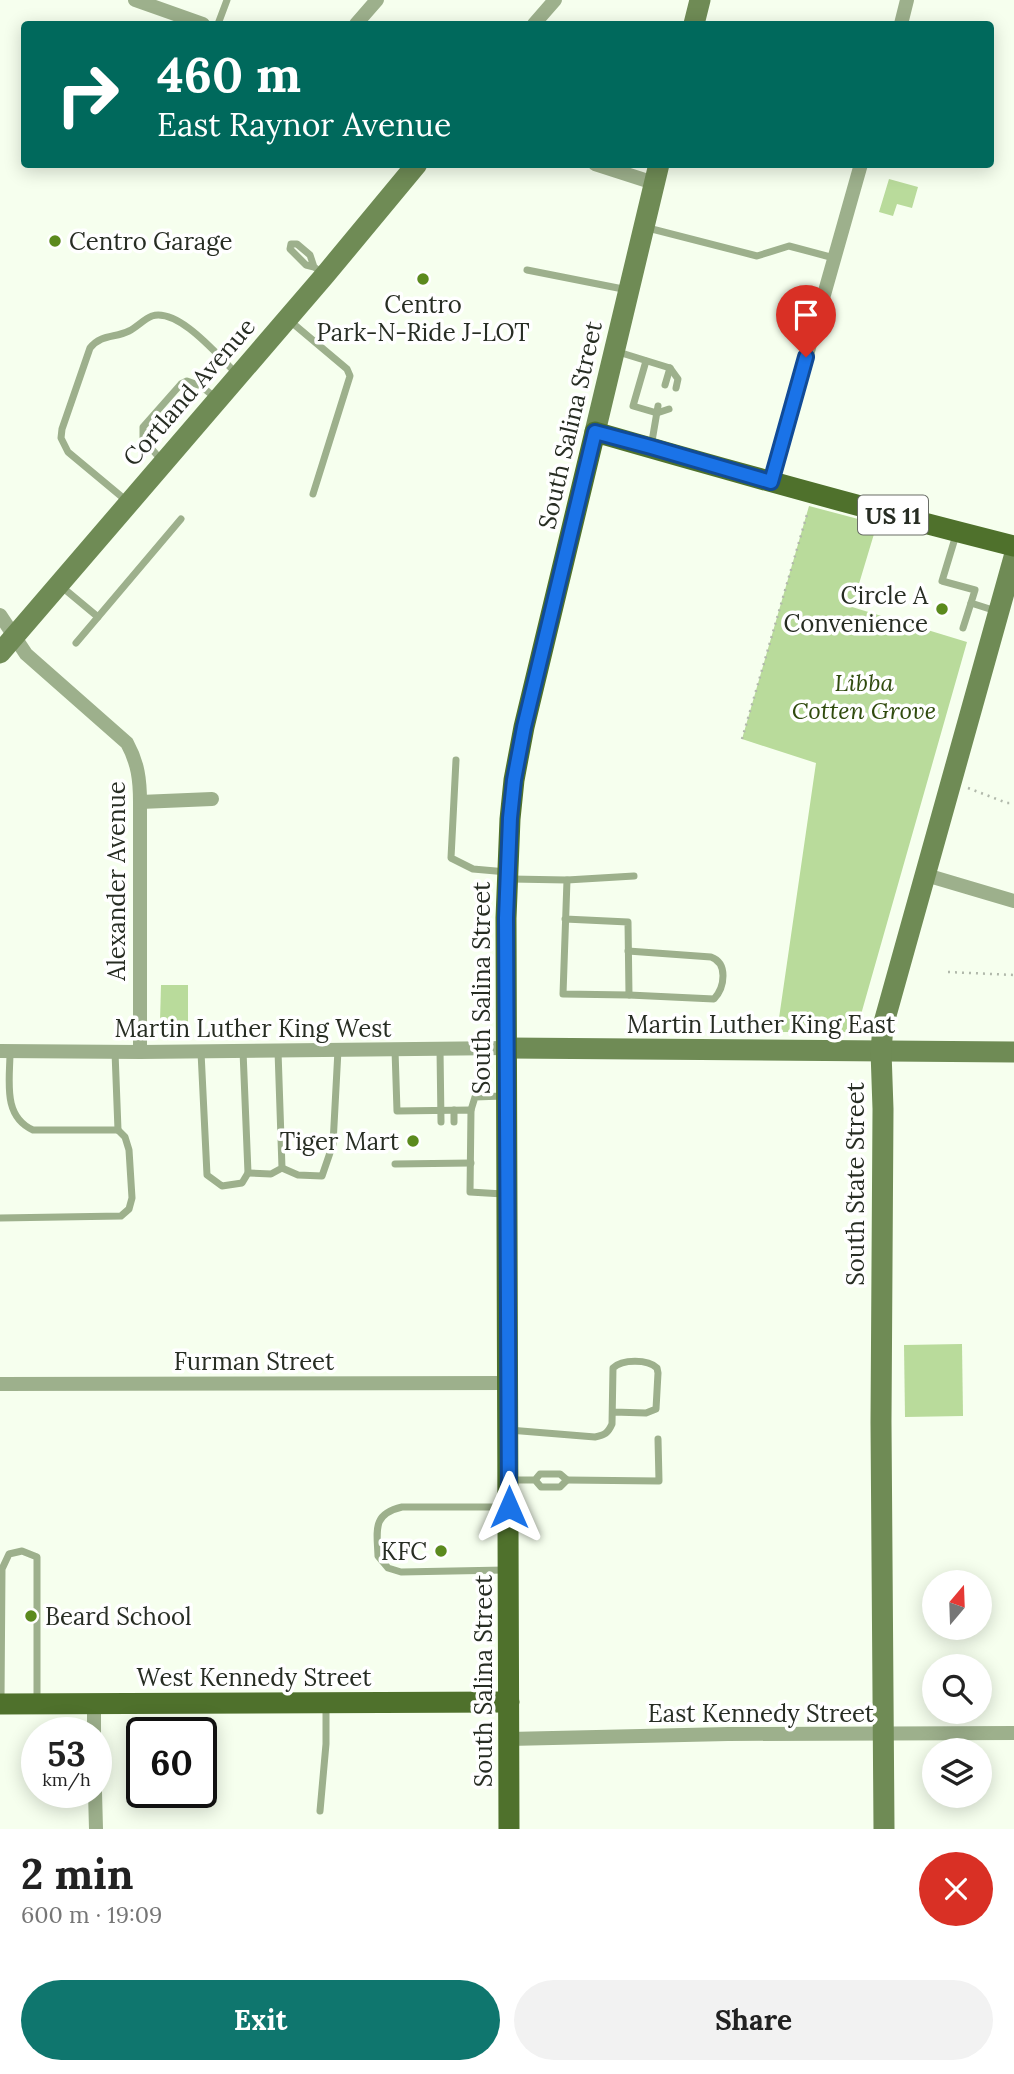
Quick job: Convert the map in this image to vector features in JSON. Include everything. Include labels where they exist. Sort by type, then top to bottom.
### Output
[{"type":"main road","name":"US 11","points":[[595,432],[813,494],[1014,546]]},
{"type":"main road","name":"South Salina Street","points":[[509,1829],[507,876],[514,780],[524,727],[595,432]]},
{"type":"main road","name":"West Kennedy Street","points":[[0,1704],[509,1702]]},
{"type":"street","points":[[136,0],[195,21]]},
{"type":"street","points":[[359,21],[377,0]]},
{"type":"street","points":[[537,21],[555,0]]},
{"type":"street","points":[[695,21],[700,0]]},
{"type":"street","points":[[902,21],[908,0]]},
{"type":"street","name":"Cortland Avenue","points":[[0,653],[287,318],[320,271],[413,168]]},
{"type":"street","points":[[619,168],[656,174]]},
{"type":"street","points":[[771,482],[860,168]]},
{"type":"street","name":"South Salina Street","points":[[595,432],[656,174]]},
{"type":"street","name":"South State Street","points":[[884,1829],[881,1436],[883,1026],[1014,558]]},
{"type":"street","name":"Alexander Avenue","points":[[0,615],[26,654],[127,743],[134,756],[139,774],[140,802],[140,1052]]},
{"type":"street","points":[[140,802],[212,799]]},
{"type":"street","points":[[926,875],[1014,901]]},
{"type":"street","name":"Martin Luther King West","points":[[5,1051],[201,1052],[507,1048]]},
{"type":"street","name":"Martin Luther King East","points":[[507,1048],[1014,1052]]},
{"type":"street","name":"Furman Street","points":[[0,1384],[508,1383]]},
{"type":"street","points":[[94,1703],[94,1717]]},
{"type":"street","name":"East Kennedy Street","points":[[509,1739],[728,1734],[1014,1734]]},
{"type":"street","points":[[95,1808],[96,1829]]},
{"type":"lane","points":[[219,21],[227,0]]},
{"type":"lane","points":[[644,227],[757,256],[789,246],[834,258]]},
{"type":"lane","points":[[289,242],[297,244],[310,255],[320,271]]},
{"type":"lane","points":[[527,270],[629,291]]},
{"type":"lane","points":[[129,503],[63,447],[62,429],[90,348],[104,337],[128,332],[155,315],[164,316],[187,326],[238,375]]},
{"type":"lane","points":[[287,318],[347,369],[350,376],[313,494]]},
{"type":"lane","points":[[614,351],[670,368],[678,379],[676,388]]},
{"type":"lane","points":[[646,361],[633,406],[669,409]]},
{"type":"lane","points":[[665,385],[670,368]]},
{"type":"lane","points":[[163,463],[143,439],[144,427],[181,384],[187,382],[201,386],[217,400]]},
{"type":"lane","points":[[651,447],[657,410]]},
{"type":"lane","points":[[76,643],[181,519]]},
{"type":"lane","points":[[957,531],[942,581],[975,590],[963,628]]},
{"type":"lane","points":[[59,584],[98,617]]},
{"type":"lane","points":[[971,603],[999,612]]},
{"type":"lane","points":[[456,760],[451,858],[473,869],[507,876],[567,880],[634,876]]},
{"type":"lane","points":[[567,880],[563,994],[714,999],[720,992],[722,965],[718,959],[628,951]]},
{"type":"lane","points":[[565,919],[628,922],[629,995]]},
{"type":"lane","points":[[395,1049],[397,1111],[471,1110]]},
{"type":"lane","points":[[440,1049],[441,1122]]},
{"type":"lane","points":[[282,1168],[298,1175],[322,1176],[333,1144],[338,1050]]},
{"type":"lane","points":[[5,1051],[12,1111],[23,1126],[33,1130],[118,1130]]},
{"type":"lane","points":[[201,1052],[207,1175],[222,1186],[242,1183],[248,1173],[243,1051]]},
{"type":"lane","points":[[278,1051],[282,1168]]},
{"type":"lane","points":[[0,1217],[121,1216],[129,1209],[132,1198],[129,1150],[125,1137],[118,1130],[115,1052]]},
{"type":"lane","points":[[507,1096],[475,1097],[471,1110],[470,1192],[507,1194]]},
{"type":"lane","points":[[454,1110],[454,1122]]},
{"type":"lane","points":[[395,1164],[441,1160],[471,1163]]},
{"type":"lane","points":[[248,1173],[271,1174],[282,1168]]},
{"type":"lane","points":[[508,1430],[595,1437],[609,1432],[613,1412],[612,1374],[617,1364],[653,1364],[658,1373],[656,1409],[646,1413],[613,1412]]},
{"type":"lane","points":[[535,1480],[540,1474],[560,1474],[567,1480],[659,1481],[658,1439]]},
{"type":"lane","points":[[508,1479],[535,1480],[541,1487],[560,1487],[567,1480]]},
{"type":"lane","points":[[509,1507],[402,1507],[383,1514],[377,1530],[378,1556],[381,1562],[388,1568],[401,1572],[509,1570]]},
{"type":"lane","points":[[0,1704],[2,1569],[9,1554],[22,1551],[37,1557],[37,1704]]},
{"type":"lane","points":[[320,1811],[326,1744],[326,1703]]},
{"type":"path","points":[[742,739],[813,494]]},
{"type":"path","points":[[951,783],[1007,803],[1014,803]]},
{"type":"path","points":[[948,972],[1014,975]]},
{"type":"green space","points":[[889,179],[918,187],[912,208],[897,204],[893,216],[879,212]]},
{"type":"green space","name":"Libba Cotten Grove","points":[[809,506],[877,524],[852,607],[967,642],[856,1032],[777,1032],[816,763],[742,739]]},
{"type":"green space","points":[[161,985],[188,985],[188,1022],[160,1022]]},
{"type":"green space","points":[[962,1344],[963,1416],[905,1417],[904,1345]]},
{"type":"place","name":"Centro Garage","points":[[55,241]]},
{"type":"place","name":"Centro Park-N-Ride J-LOT","points":[[423,279]]},
{"type":"place","name":"Circle A Convenience","points":[[942,609]]},
{"type":"place","name":"Tiger Mart","points":[[413,1141]]},
{"type":"place","name":"KFC","points":[[441,1551]]},
{"type":"place","name":"Beard School","points":[[31,1616]]},
{"type":"route","points":[[509,1507],[506,918],[510,818],[524,727],[595,432],[771,482],[806,357]]}]
